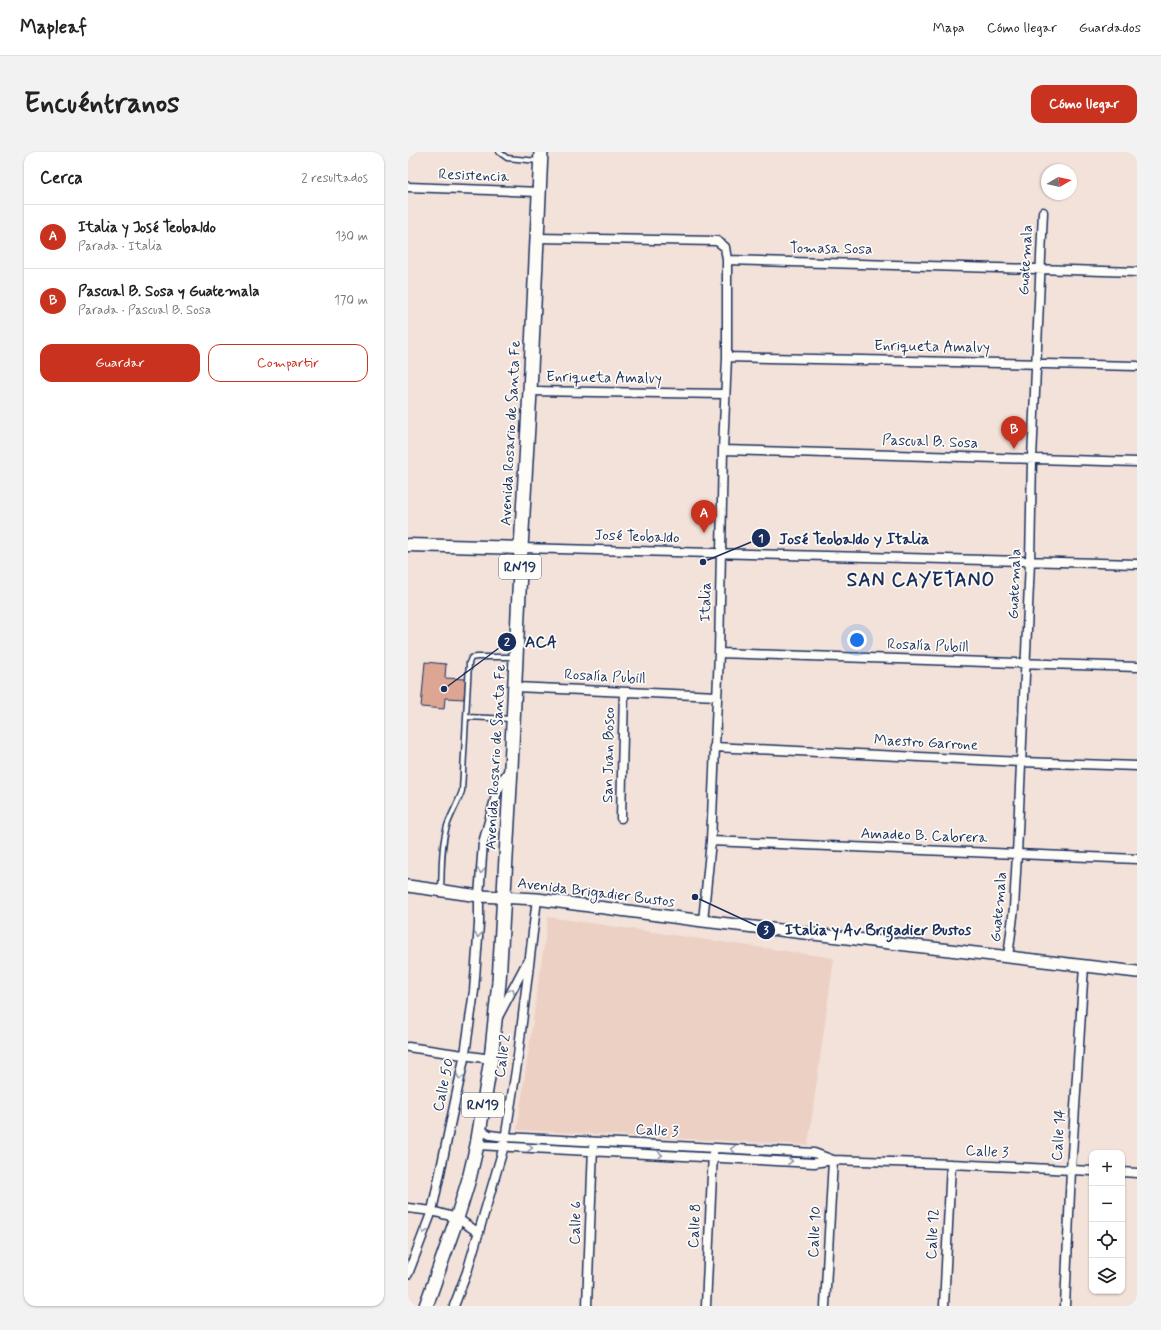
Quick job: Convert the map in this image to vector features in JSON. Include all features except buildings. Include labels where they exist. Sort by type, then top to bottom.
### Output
[{"type":"main road","name":"Avenida Rosario de Santa Fe","points":[[426,1306],[457,1218],[469,1180],[477,1145],[490,1059],[499,982],[512,768],[521,548],[541,156]]},
{"type":"main road","points":[[408,545],[521,548]]},
{"type":"street","name":"Resistencia","points":[[408,187],[539,192]]},
{"type":"street","name":"Guatemala","points":[[1008,957],[1014,908],[1026,663],[1032,459],[1043,212]]},
{"type":"street","points":[[537,238],[717,241],[724,247],[727,260]]},
{"type":"street","name":"Tomasa Sosa","points":[[727,260],[1137,272]]},
{"type":"street","name":"Italia","points":[[703,921],[710,841],[719,653],[727,260]]},
{"type":"street","name":"Enriqueta Amalvy","points":[[726,357],[1137,366]]},
{"type":"street","name":"Enriqueta Amalvy","points":[[530,392],[725,394]]},
{"type":"street","name":"Pascual B. Sosa","points":[[723,450],[1137,462]]},
{"type":"street","name":"José Teobaldo","points":[[521,548],[1137,564]]},
{"type":"street","name":"Rosalía Pubill","points":[[719,653],[1137,666]]},
{"type":"street","name":"Rosalía Pubill","points":[[515,687],[717,696]]},
{"type":"street","name":"San Juan Bosco","points":[[621,818],[624,692]]},
{"type":"street","name":"Maestro Garrone","points":[[714,747],[1021,762],[1137,766]]},
{"type":"street","name":"Calle 50","points":[[408,1274],[432,1211],[465,1054],[474,991],[483,843],[497,792],[503,779],[512,768]]},
{"type":"street","name":"Amadeo B. Cabrera","points":[[710,841],[1137,859]]},
{"type":"street","name":"Avenida Brigadier Bustos","points":[[408,886],[479,896],[537,899],[703,921],[1137,972]]},
{"type":"street","name":"Calle 2","points":[[454,1306],[467,1272],[504,1146],[517,1064],[537,899]]},
{"type":"street","points":[[494,1025],[530,956]]},
{"type":"street","name":"Calle 14","points":[[1065,1306],[1071,1170],[1084,966]]},
{"type":"street","points":[[408,1047],[465,1054],[490,1059]]},
{"type":"street","name":"Calle 3","points":[[480,1130],[490,1135],[505,1138],[814,1153],[833,1160]]},
{"type":"street","name":"Calle 6","points":[[587,1306],[594,1142]]},
{"type":"street","name":"Calle 3","points":[[477,1145],[814,1163],[833,1160],[1089,1171]]},
{"type":"street","name":"Calle 8","points":[[706,1306],[713,1148]]},
{"type":"street","name":"Calle 10","points":[[826,1306],[833,1160]]},
{"type":"street","name":"Calle 12","points":[[944,1306],[951,1164]]},
{"type":"street","points":[[1125,1172],[1137,1173]]},
{"type":"street","points":[[408,1208],[432,1211],[457,1218],[479,1233]]},
{"type":"lane","points":[[499,152],[507,158],[541,156]]},
{"type":"lane","points":[[441,890],[442,848],[448,825],[459,802],[462,791],[469,663],[471,658],[477,657],[516,657]]},
{"type":"lane","points":[[466,717],[514,719]]},
{"type":"shaded area","points":[[548,917],[834,958],[808,1145],[517,1130]]},
{"type":"place","name":"Pascual B. Sosa y Guatemala","points":[[1014,449]]},
{"type":"place","name":"Italia y José Teobaldo","points":[[704,533]]},
{"type":"place","name":"José Teobaldo y Italia","points":[[703,562]]},
{"type":"place","name":"ACA","points":[[444,689]]},
{"type":"place","name":"Italia y Av Brigadier Bustos","points":[[695,897]]},
{"type":"district","name":"SAN CAYETANO","points":[[921,580]]}]
